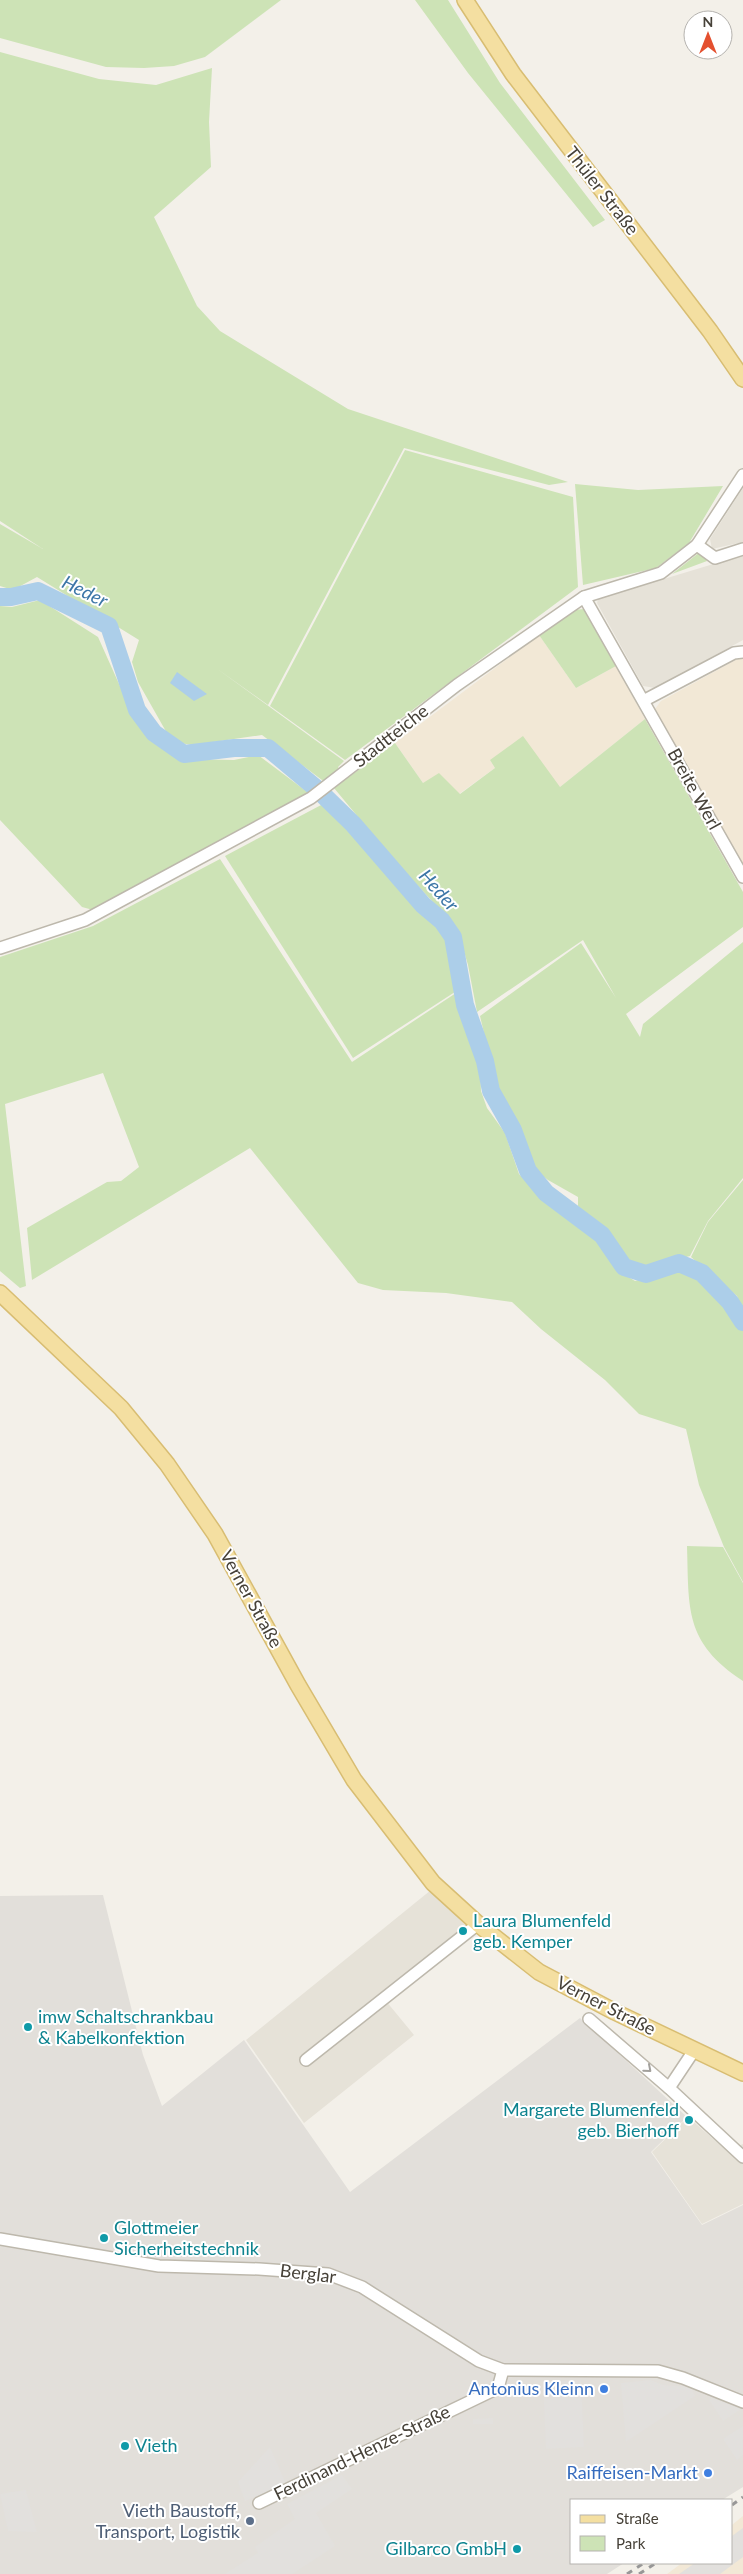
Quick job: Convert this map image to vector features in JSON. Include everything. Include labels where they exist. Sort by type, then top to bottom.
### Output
[{"type":"main road","name":"Thüler Straße","points":[[465,0],[512,74],[710,332],[743,379]]},
{"type":"main road","name":"Verner Straße","points":[[0,1293],[121,1408],[167,1464],[215,1534],[298,1685],[354,1780],[433,1883],[478,1924],[539,1972],[615,2012],[743,2073]]},
{"type":"street","name":"Stadtteiche","points":[[0,948],[85,920],[311,798],[457,685],[584,597],[661,573],[697,545],[743,475]]},
{"type":"street","points":[[697,545],[715,558],[743,549]]},
{"type":"street","name":"Breite Werl","points":[[584,597],[645,700],[743,877]]},
{"type":"street","points":[[645,700],[734,653],[743,652]]},
{"type":"street","points":[[306,2060],[478,1924]]},
{"type":"street","name":"Verner Straße","points":[[589,2019],[669,2088],[743,2157]]},
{"type":"street","points":[[669,2088],[695,2050]]},
{"type":"street","name":"Berglar","points":[[0,2239],[160,2266],[259,2268],[328,2274],[362,2287],[478,2361],[503,2370]]},
{"type":"street","points":[[503,2370],[658,2371],[683,2378],[743,2402]]},
{"type":"street","name":"Ferdinand-Henze-Straße","points":[[259,2503],[498,2388],[503,2370]]},
{"type":"shaded area","points":[[743,488],[743,542],[712,549],[710,539]]},
{"type":"shaded area","points":[[743,555],[743,640],[655,688],[643,686],[597,603],[598,599]]},
{"type":"shaded area","points":[[539,635],[576,688],[616,666],[645,719],[560,787],[490,760],[495,768],[459,794],[423,783],[395,743]]},
{"type":"shaded area","points":[[743,654],[743,866],[655,709],[661,701],[741,657]]},
{"type":"shaded area","points":[[431,1890],[473,1933],[386,2001],[414,2035],[304,2123],[246,2040]]},
{"type":"shaded area","points":[[103,1895],[143,2055],[162,2106],[244,2040],[350,2192],[580,2018],[687,2117],[651,2152],[702,2225],[743,2205],[743,2487],[724,2499],[570,2499],[570,2564],[622,2564],[607,2574],[0,2574],[0,1896]]},
{"type":"shaded area","points":[[688,2117],[727,2151],[743,2144],[743,2204],[702,2224],[652,2152]]},
{"type":"shaded area","points":[[581,2380],[584,2447],[546,2449],[543,2382]]},
{"type":"shaded area","points":[[651,2380],[663,2385],[691,2387],[695,2396],[626,2442],[621,2383]]},
{"type":"shaded area","points":[[712,2398],[741,2409],[723,2421],[709,2400]]},
{"type":"shaded area","points":[[493,2418],[493,2424],[473,2424],[473,2419]]},
{"type":"shaded area","points":[[743,2426],[743,2455],[737,2460],[723,2439]]},
{"type":"shaded area","points":[[270,2447],[286,2484],[245,2501],[238,2482]]},
{"type":"shaded area","points":[[342,2475],[352,2489],[316,2513],[335,2546],[292,2574],[225,2574],[258,2553],[255,2547],[295,2519],[287,2504]]},
{"type":"shaded area","points":[[26,2490],[37,2532],[8,2531],[0,2494]]},
{"type":"shaded area","points":[[743,2516],[743,2574],[667,2574],[681,2564],[733,2564],[733,2524]]},
{"type":"shaded area","points":[[743,2528],[743,2557],[720,2574],[679,2574],[694,2564],[733,2564],[733,2535]]},
{"type":"green space","points":[[0,0],[281,0],[205,57],[174,66],[144,68],[106,67],[0,38]]},
{"type":"green space","points":[[415,0],[448,0],[500,83],[605,220],[593,227],[468,73]]},
{"type":"green space","points":[[0,52],[99,79],[156,85],[212,68],[209,122],[211,167],[154,217],[197,306],[220,331],[348,409],[568,482],[549,485],[404,448],[268,705],[216,668],[344,761],[338,767],[340,770],[326,783],[262,735],[193,745],[179,743],[168,735],[138,682],[132,662],[139,640],[37,577],[13,590],[0,586],[0,524],[43,549],[0,521]]},
{"type":"green space","points":[[405,450],[573,497],[578,587],[345,760],[270,706]]},
{"type":"green space","points":[[575,484],[638,490],[723,486],[689,543],[656,568],[583,585]]},
{"type":"green space","points":[[700,552],[707,561],[672,574]]},
{"type":"green space","points":[[40,600],[98,637],[132,713],[151,739],[182,759],[234,760],[258,755],[310,794],[93,910],[82,907],[0,820],[0,606],[12,607]]},
{"type":"green space","points":[[584,609],[616,666],[576,688],[539,635],[574,610]]},
{"type":"green space","points":[[645,719],[743,892],[743,927],[626,1014],[640,1037],[643,1024],[743,942],[743,1178],[708,1221],[690,1256],[651,1266],[632,1263],[609,1236],[578,1206],[578,1197],[548,1180],[535,1170],[519,1130],[498,1093],[480,1016],[581,943],[616,998],[583,940],[477,1012],[468,965],[457,928],[393,859],[334,788],[395,743],[423,783],[439,773],[460,794],[495,768],[490,760],[523,736],[560,787]]},
{"type":"green space","points":[[323,804],[349,830],[448,940],[456,968],[458,990],[353,1058],[225,856]]},
{"type":"green space","points":[[220,859],[352,1062],[459,991],[459,1003],[480,1063],[481,1091],[487,1108],[505,1133],[519,1174],[544,1201],[597,1239],[622,1273],[635,1281],[676,1270],[686,1271],[705,1283],[743,1330],[743,1582],[724,1547],[699,1485],[686,1429],[639,1414],[605,1380],[541,1329],[512,1302],[446,1293],[383,1290],[358,1283],[250,1148],[32,1280],[27,1228],[107,1182],[121,1181],[139,1167],[103,1073],[5,1104],[26,1286],[20,1288],[0,1271],[0,957],[93,926]]},
{"type":"green space","points":[[743,1180],[743,1312],[737,1296],[691,1257],[708,1222]]},
{"type":"green space","points":[[687,1546],[723,1547],[743,1583],[743,1681],[724,1667],[700,1638],[690,1606]]},
{"type":"water","points":[[177,672],[207,694],[194,701],[170,683]]},
{"type":"waterway","name":"Heder","points":[[0,597],[11,597],[38,591],[109,626],[137,710],[154,733],[184,754],[234,748],[268,748],[317,789],[353,824],[423,905],[442,921],[453,937],[465,1005],[485,1061],[491,1091],[513,1130],[528,1171],[546,1193],[602,1235],[624,1267],[646,1274],[679,1263],[702,1273],[730,1302],[743,1322]]},
{"type":"railway","points":[[733,2504],[743,2497]]},
{"type":"railway","points":[[627,2574],[642,2564]]},
{"type":"railway","points":[[639,2574],[654,2564]]},
{"type":"place","name":"Laura Blumenfeld geb. Kemper","points":[[463,1931]]},
{"type":"place","name":"imw Schaltschrankbau & Kabelkonfektion","points":[[28,2027]]},
{"type":"place","name":"Margarete Blumenfeld geb. Bierhoff","points":[[689,2120]]},
{"type":"place","name":"Glottmeier Sicherheitstechnik","points":[[104,2238]]},
{"type":"place","name":"Antonius Kleinn","points":[[604,2389]]},
{"type":"place","name":"Vieth","points":[[125,2446]]},
{"type":"place","name":"Raiffeisen-Markt","points":[[708,2473]]},
{"type":"place","name":"Vieth Baustoff, Transport, Logistik","points":[[250,2521]]},
{"type":"place","name":"Gilbarco GmbH","points":[[517,2549]]}]
